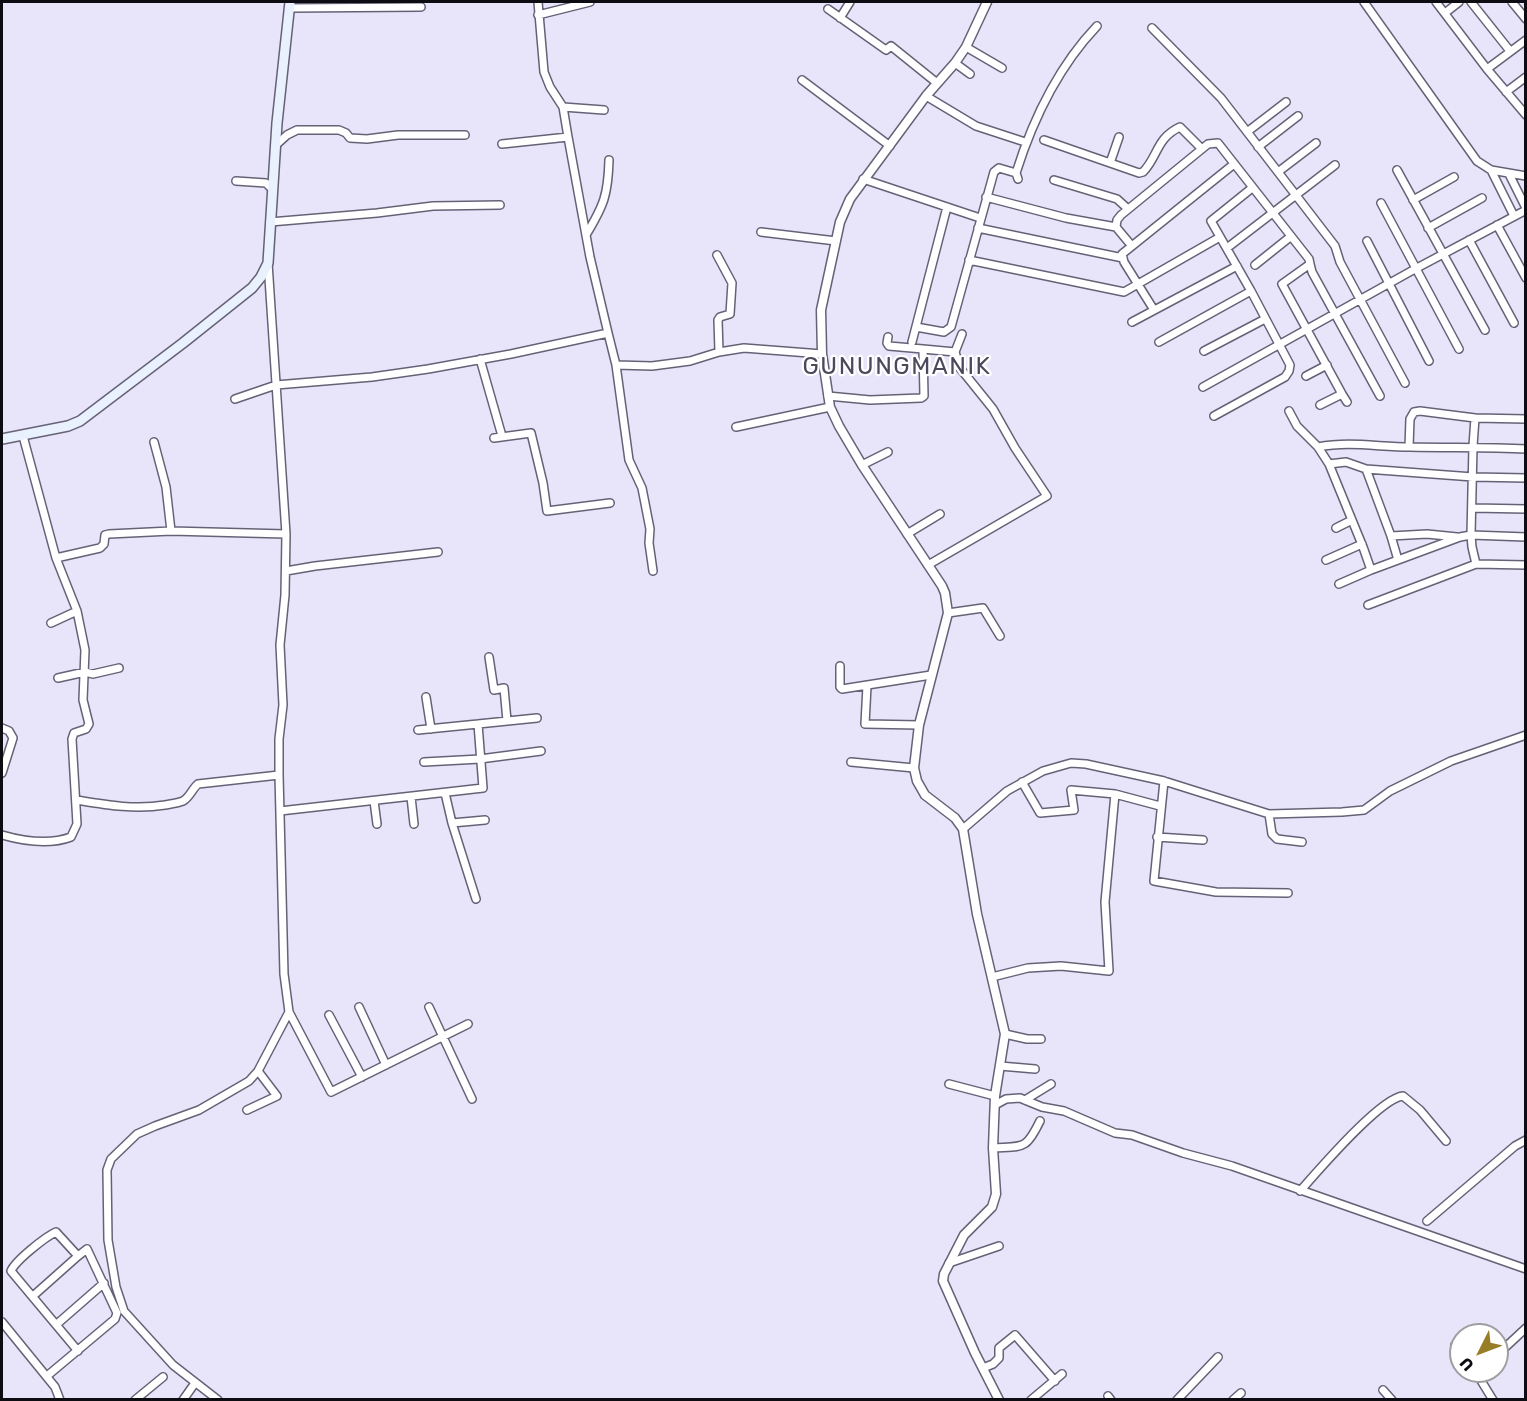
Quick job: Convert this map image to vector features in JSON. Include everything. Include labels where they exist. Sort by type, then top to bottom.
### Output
[{"type":"main road","points":[[2,439],[68,426],[97,411],[252,288],[261,277],[268,263],[284,44],[290,5]]},
{"type":"street","points":[[538,2],[544,72],[563,108],[586,235],[616,365],[629,460],[642,488],[650,528],[649,543],[653,572]]},
{"type":"street","points":[[538,15],[590,2]]},
{"type":"street","points":[[840,18],[850,2]]},
{"type":"street","points":[[987,2],[966,47],[955,63],[926,96],[850,199],[840,222],[821,310],[822,354],[830,406],[862,465],[945,593],[948,613],[919,725],[914,768],[917,781],[925,795],[955,818],[963,829],[976,914],[1005,1034],[995,1100],[993,1148],[996,1194],[992,1207],[964,1235],[949,1263],[943,1281],[999,1400]]},
{"type":"street","points":[[1364,2],[1482,166],[1491,170],[1526,176]]},
{"type":"street","points":[[1436,2],[1487,69],[1526,115]]},
{"type":"street","points":[[1444,13],[1459,2]]},
{"type":"street","points":[[1471,2],[1510,51]]},
{"type":"street","points":[[1512,2],[1526,19]]},
{"type":"street","points":[[290,5],[421,7]]},
{"type":"street","points":[[828,9],[886,50],[891,45],[937,83]]},
{"type":"street","points":[[916,327],[938,332],[947,331],[951,327],[980,218],[996,169],[1017,176],[1025,142],[1050,90],[1082,42],[1097,26]]},
{"type":"street","points":[[1152,28],[1221,98],[1335,246],[1340,262],[1405,383]]},
{"type":"street","points":[[1487,69],[1526,40]]},
{"type":"street","points":[[966,47],[1002,68]]},
{"type":"street","points":[[955,63],[970,74]]},
{"type":"street","points":[[1506,92],[1526,77]]},
{"type":"street","points":[[802,80],[890,146]]},
{"type":"street","points":[[926,96],[976,126],[1025,142]]},
{"type":"street","points":[[1247,132],[1286,102]]},
{"type":"street","points":[[563,108],[604,110]]},
{"type":"street","points":[[1258,147],[1298,116]]},
{"type":"street","points":[[1044,140],[1143,172],[1166,136],[1180,127],[1202,149]]},
{"type":"street","points":[[276,145],[293,132],[312,129],[339,130],[350,138],[363,139],[398,135],[465,135]]},
{"type":"street","points":[[502,144],[568,137]]},
{"type":"street","points":[[1110,163],[1119,137]]},
{"type":"street","points":[[1116,227],[1117,220],[1128,209],[1202,149],[1212,142],[1218,143],[1309,259],[1312,272],[1380,396]]},
{"type":"street","points":[[1278,172],[1316,143]]},
{"type":"street","points":[[586,235],[603,207],[609,160]]},
{"type":"street","points":[[1154,310],[1122,254],[1234,164]]},
{"type":"street","points":[[1227,248],[1335,165]]},
{"type":"street","points":[[1397,170],[1485,330]]},
{"type":"street","points":[[1491,170],[1514,216]]},
{"type":"street","points":[[1203,387],[1526,209],[1509,174]]},
{"type":"street","points":[[1413,200],[1454,177]]},
{"type":"street","points":[[863,179],[980,218]]},
{"type":"street","points":[[1054,180],[1117,199],[1128,209]]},
{"type":"street","points":[[236,181],[266,183],[273,190]]},
{"type":"street","points":[[1214,416],[1285,377],[1290,365],[1211,221],[1252,188]]},
{"type":"street","points":[[986,198],[1066,218],[1116,227],[1131,245]]},
{"type":"street","points":[[1428,228],[1482,198]]},
{"type":"street","points":[[1380,203],[1459,349]]},
{"type":"street","points":[[270,222],[433,206],[500,205]]},
{"type":"street","points":[[912,342],[947,207]]},
{"type":"street","points":[[1497,225],[1526,278]]},
{"type":"street","points":[[978,228],[1123,258]]},
{"type":"street","points":[[761,232],[836,241]]},
{"type":"street","points":[[969,260],[1124,292],[1221,237]]},
{"type":"street","points":[[1255,265],[1290,237]]},
{"type":"street","points":[[1469,240],[1514,323]]},
{"type":"street","points":[[1367,241],[1429,361]]},
{"type":"street","points":[[717,255],[732,284],[730,314],[718,319],[719,352]]},
{"type":"street","points":[[268,263],[286,534],[286,571],[280,645],[283,705],[279,739],[279,775],[284,974],[289,1012],[332,1092],[468,1024]]},
{"type":"street","points":[[1274,290],[1310,264]]},
{"type":"street","points":[[1132,322],[1237,266]]},
{"type":"street","points":[[1282,284],[1347,402]]},
{"type":"street","points":[[1159,342],[1251,291]]},
{"type":"street","points":[[1204,351],[1266,319]]},
{"type":"street","points":[[235,399],[276,385],[372,377],[428,369],[608,333]]},
{"type":"street","points":[[928,565],[1047,496],[1015,448],[993,409],[963,375],[956,352],[962,334]]},
{"type":"street","points":[[888,337],[889,346],[956,352]]},
{"type":"street","points":[[616,365],[652,366],[690,361],[719,352],[752,348],[822,354]]},
{"type":"street","points":[[828,396],[870,399],[921,398],[924,396],[923,349]]},
{"type":"street","points":[[480,359],[502,436]]},
{"type":"street","points":[[1306,376],[1327,365]]},
{"type":"street","points":[[1320,405],[1342,394]]},
{"type":"street","points":[[736,427],[830,406]]},
{"type":"street","points":[[1289,411],[1297,426],[1318,447],[1329,464],[1371,570]]},
{"type":"street","points":[[1409,447],[1410,419],[1414,412],[1475,418],[1526,419]]},
{"type":"street","points":[[1475,418],[1471,535],[1476,564]]},
{"type":"street","points":[[494,438],[531,434],[547,511],[610,503]]},
{"type":"street","points":[[2,835],[22,841],[62,840],[71,837],[77,824],[72,739],[75,733],[86,729],[89,724],[83,700],[85,650],[77,611],[56,558],[23,436]]},
{"type":"street","points":[[154,442],[166,487],[171,531]]},
{"type":"street","points":[[1318,447],[1345,444],[1526,448]]},
{"type":"street","points":[[862,465],[888,452]]},
{"type":"street","points":[[1329,464],[1346,462],[1366,469],[1473,477],[1526,478]]},
{"type":"street","points":[[1366,469],[1398,560]]},
{"type":"street","points":[[1473,508],[1526,509]]},
{"type":"street","points":[[907,534],[940,514]]},
{"type":"street","points":[[1336,528],[1352,520]]},
{"type":"street","points":[[56,558],[100,548],[104,544],[105,535],[109,534],[171,531],[286,534]]},
{"type":"street","points":[[1391,536],[1427,534],[1460,537]]},
{"type":"street","points":[[1339,585],[1371,570],[1460,537],[1471,535],[1526,537]]},
{"type":"street","points":[[1326,560],[1362,544]]},
{"type":"street","points":[[286,571],[438,552]]},
{"type":"street","points":[[1368,605],[1476,564],[1526,565]]},
{"type":"street","points":[[948,613],[983,608],[1000,636]]},
{"type":"street","points":[[51,622],[77,611]]},
{"type":"street","points":[[489,657],[494,690],[504,688],[507,721]]},
{"type":"street","points":[[840,666],[840,688],[867,687],[931,675]]},
{"type":"street","points":[[58,678],[119,668]]},
{"type":"street","points":[[867,687],[866,724],[919,725]]},
{"type":"street","points":[[426,697],[431,729]]},
{"type":"street","points":[[418,730],[537,718]]},
{"type":"street","points":[[280,811],[483,788],[478,724]]},
{"type":"street","points":[[2,728],[9,731],[13,738],[2,773]]},
{"type":"street","points":[[963,829],[1007,791],[1043,771],[1071,763],[1086,764],[1164,781],[1269,813],[1359,811],[1390,791],[1450,761],[1526,735]]},
{"type":"street","points":[[424,762],[480,759],[541,751]]},
{"type":"street","points":[[851,762],[914,768]]},
{"type":"street","points":[[77,800],[147,808],[181,802],[198,784],[279,775]]},
{"type":"street","points":[[1164,781],[1154,881],[1216,892],[1288,893]]},
{"type":"street","points":[[1022,782],[1040,813],[1074,810],[1071,790],[1115,794],[1160,806]]},
{"type":"street","points":[[445,793],[476,899]]},
{"type":"street","points":[[992,978],[1028,968],[1061,966],[1109,971],[1105,902],[1115,794]]},
{"type":"street","points":[[411,797],[414,824]]},
{"type":"street","points":[[374,801],[377,824]]},
{"type":"street","points":[[1269,813],[1272,834],[1276,839],[1302,842]]},
{"type":"street","points":[[452,823],[485,820]]},
{"type":"street","points":[[1157,837],[1203,840]]},
{"type":"street","points":[[359,1007],[386,1065]]},
{"type":"street","points":[[429,1007],[472,1098]]},
{"type":"street","points":[[218,1400],[173,1365],[124,1311],[116,1287],[108,1240],[106,1170],[111,1159],[137,1134],[200,1110],[237,1089],[258,1071],[289,1012]]},
{"type":"street","points":[[329,1015],[362,1077]]},
{"type":"street","points":[[1005,1034],[1041,1039]]},
{"type":"street","points":[[1000,1066],[1035,1069]]},
{"type":"street","points":[[247,1110],[277,1096],[258,1071]]},
{"type":"street","points":[[949,1084],[995,1100],[1020,1098],[1042,1107],[1064,1111],[1115,1133],[1132,1135],[1183,1153],[1232,1166],[1526,1269]]},
{"type":"street","points":[[1025,1100],[1051,1084]]},
{"type":"street","points":[[1300,1191],[1346,1141],[1397,1096],[1403,1096],[1420,1110],[1446,1141]]},
{"type":"street","points":[[993,1148],[1024,1146],[1032,1138],[1040,1121]]},
{"type":"street","points":[[1427,1221],[1515,1146],[1526,1140]]},
{"type":"street","points":[[78,1256],[56,1232],[14,1265],[11,1271],[78,1351]]},
{"type":"street","points":[[949,1263],[999,1246]]},
{"type":"street","points":[[33,1296],[87,1250],[116,1310],[115,1319],[47,1376]]},
{"type":"street","points":[[57,1324],[104,1283]]},
{"type":"street","points":[[2,1322],[47,1376],[60,1399]]},
{"type":"street","points":[[1509,1344],[1526,1328]]},
{"type":"street","points":[[983,1368],[999,1358],[999,1348],[1015,1335],[1055,1381]]},
{"type":"street","points":[[1177,1400],[1218,1357]]},
{"type":"street","points":[[1031,1400],[1062,1374]]},
{"type":"street","points":[[135,1400],[163,1377]]},
{"type":"street","points":[[183,1400],[195,1383]]},
{"type":"street","points":[[1483,1383],[1493,1400]]},
{"type":"street","points":[[1383,1390],[1392,1400]]},
{"type":"street","points":[[1233,1400],[1241,1393]]},
{"type":"district","name":"GUNUNGMANIK","points":[[897,367]]}]
